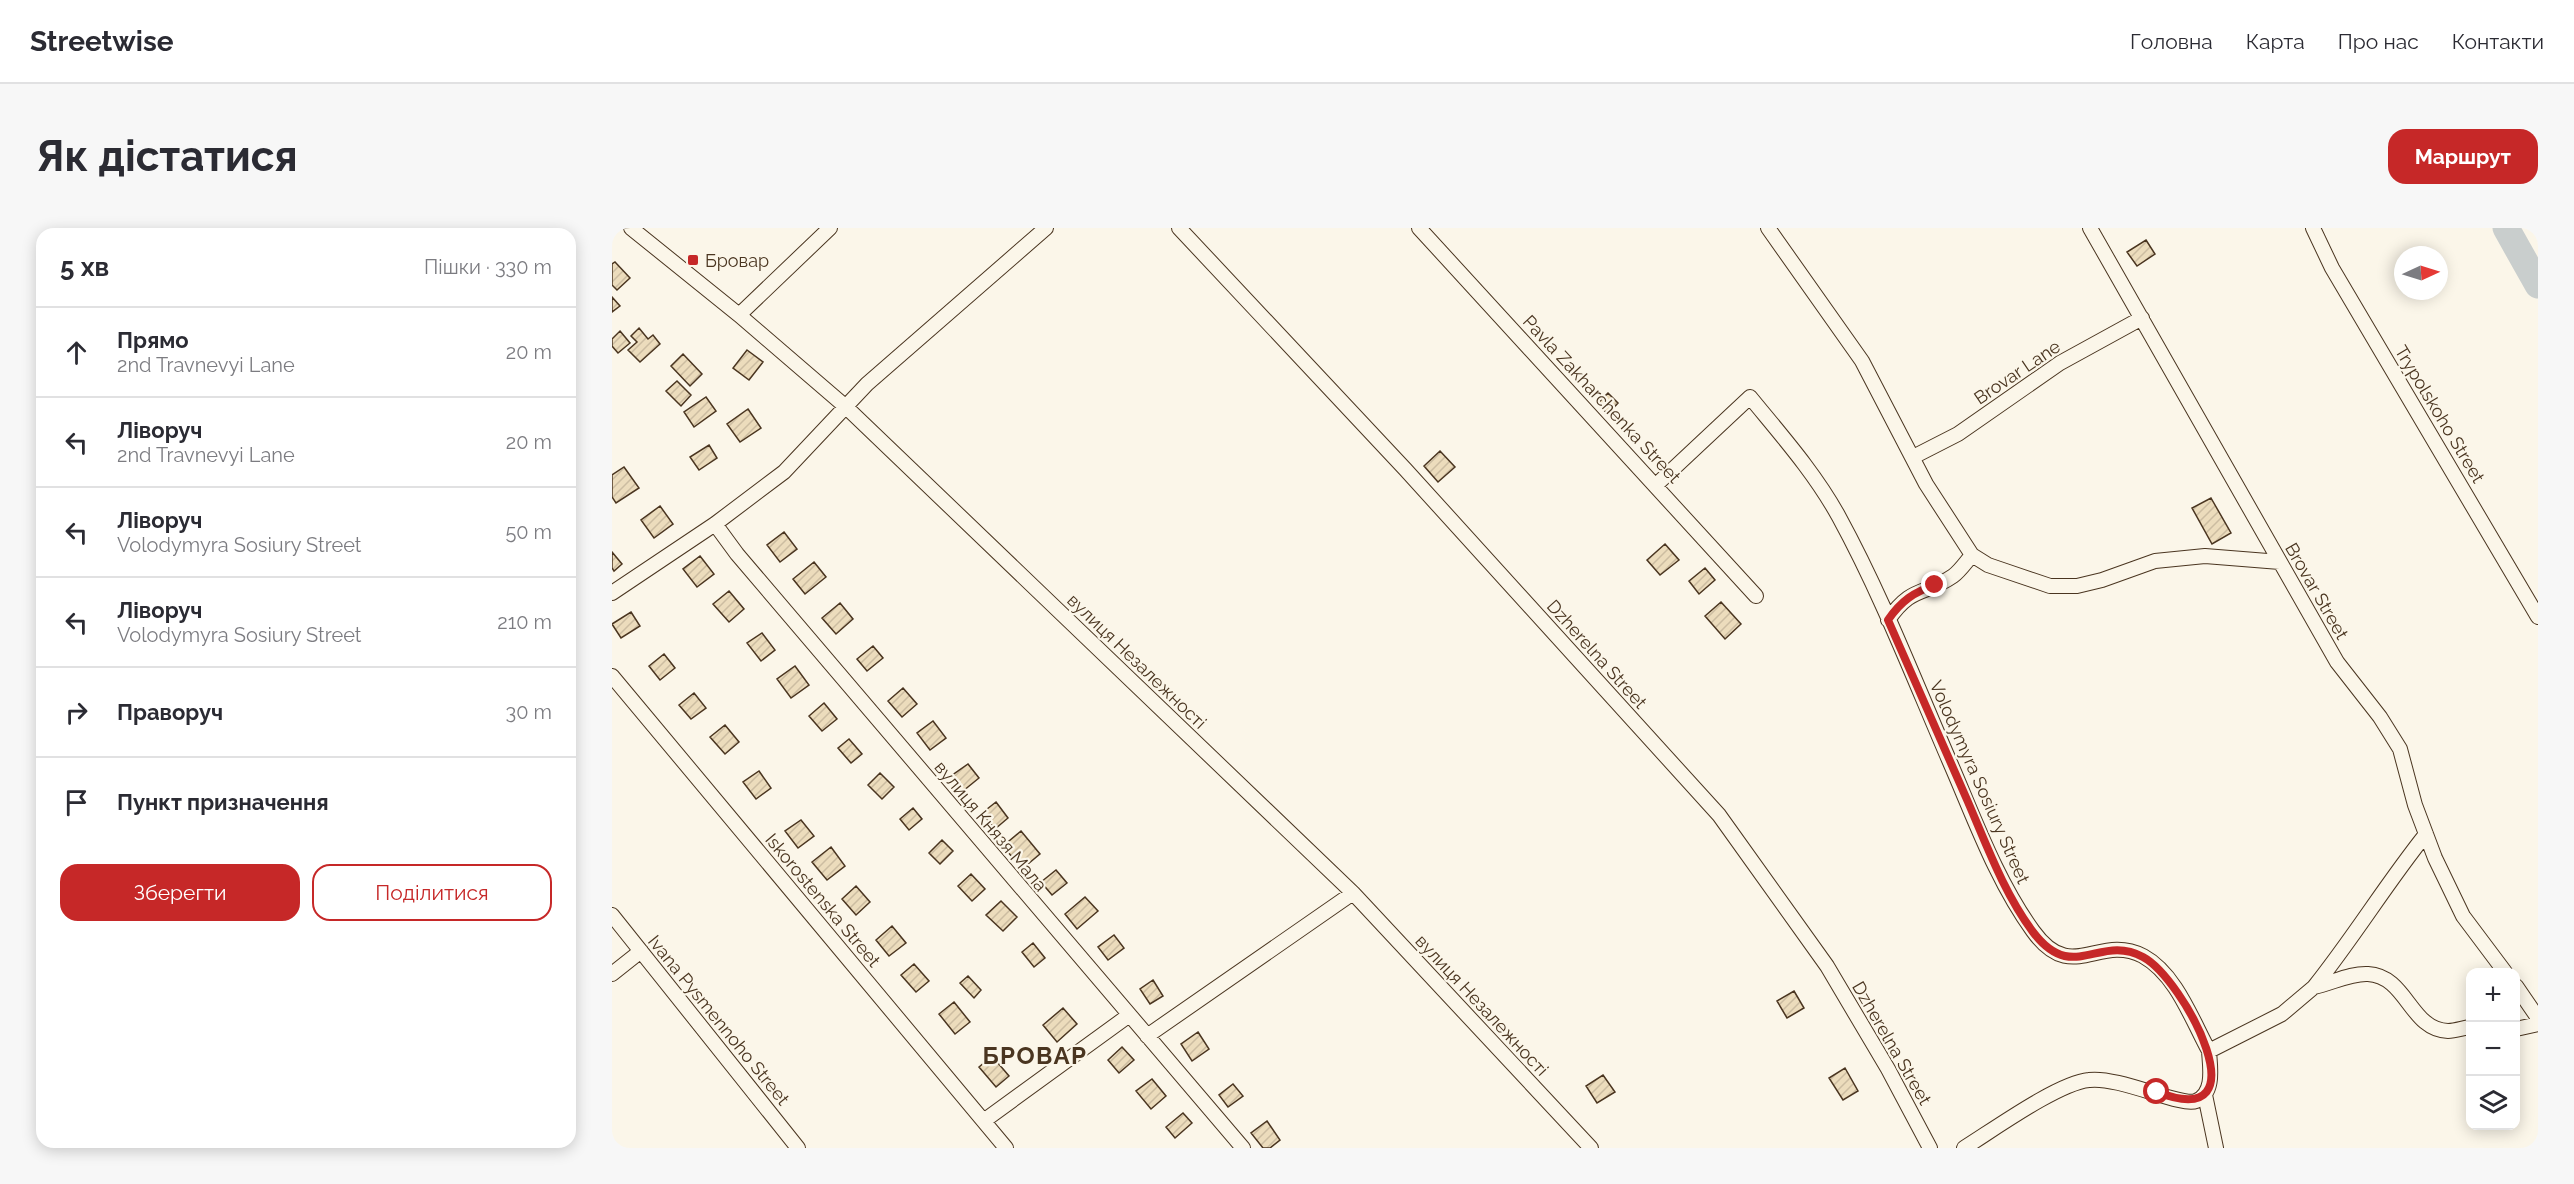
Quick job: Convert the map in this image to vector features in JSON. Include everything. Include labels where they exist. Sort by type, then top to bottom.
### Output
[{"type":"street","name":"вулиця Незалежності","points":[[631,228],[739,315],[846,407],[1353,893],[1591,1148]]},
{"type":"street","points":[[739,315],[831,228]]},
{"type":"street","points":[[612,593],[715,524],[784,472],[867,384],[1046,228]]},
{"type":"street","name":"Dzherelna Street","points":[[1179,228],[1412,477],[1719,815],[1827,966],[1888,1069],[1930,1148]]},
{"type":"street","name":"Pavla Zakharchenka Street","points":[[1419,228],[1756,596]]},
{"type":"street","points":[[1768,228],[1862,361],[1926,484],[1972,555],[1988,565],[2050,586],[2078,586],[2155,561],[2205,556],[2280,562]]},
{"type":"street","name":"Brovar Street","points":[[2090,228],[2337,662],[2380,717],[2400,749],[2415,805],[2463,916],[2502,968]]},
{"type":"street","name":"Trypolskoho Street","points":[[2313,228],[2332,268],[2538,617]]},
{"type":"street","name":"Brovar Lane","points":[[1913,457],[1958,434],[2060,363],[2142,318]]},
{"type":"street","name":"Volodymyra Sosiury Street","points":[[1656,485],[1750,397],[1821,488],[1839,517],[1888,620],[1999,872],[2032,930],[2045,947],[2067,958],[2124,950],[2143,956],[2158,967],[2174,987],[2209,1051]]},
{"type":"street","name":"вулиця Князя Мала","points":[[715,524],[737,554],[1128,1016],[1243,1148]]},
{"type":"street","points":[[1888,620],[1900,603],[1918,590],[1954,576],[1972,555]]},
{"type":"street","name":"Iskorostenska Street","points":[[612,676],[985,1120],[1006,1148]]},
{"type":"street","points":[[2216,1148],[2205,1095],[2211,1078],[2209,1051],[2282,1014],[2314,987],[2355,935],[2390,880],[2426,834]]},
{"type":"street","points":[[1147,1036],[1353,893]]},
{"type":"street","name":"Ivana Pysmennoho Street","points":[[612,915],[798,1148]]},
{"type":"street","points":[[612,974],[641,951]]},
{"type":"street","points":[[2314,987],[2356,975],[2370,974],[2392,983],[2407,998],[2419,1018],[2433,1027],[2447,1031],[2466,1028]]},
{"type":"street","points":[[2520,992],[2538,1018]]},
{"type":"street","points":[[985,1120],[1128,1016]]},
{"type":"street","points":[[2520,1028],[2538,1024]]},
{"type":"street","points":[[1964,1148],[2067,1086],[2089,1080],[2130,1084],[2180,1101],[2195,1101],[2205,1095]]},
{"type":"building","points":[[2146,240],[2155,254],[2137,266],[2127,252]]},
{"type":"building","points":[[615,262],[630,278],[617,290],[612,285],[612,264]]},
{"type":"building","points":[[612,297],[620,306],[612,312]]},
{"type":"building","points":[[639,328],[648,339],[653,335],[660,344],[640,362],[628,350],[637,342],[631,336]]},
{"type":"building","points":[[620,331],[630,343],[618,353],[612,346],[612,339]]},
{"type":"building","points":[[747,350],[763,362],[749,380],[733,368]]},
{"type":"building","points":[[683,354],[702,374],[690,386],[671,366]]},
{"type":"building","points":[[677,381],[691,395],[681,406],[666,391]]},
{"type":"building","points":[[1608,393],[1618,403],[1608,414],[1597,404]]},
{"type":"building","points":[[706,397],[716,411],[694,427],[684,412]]},
{"type":"building","points":[[748,409],[761,428],[740,442],[727,424]]},
{"type":"building","points":[[709,445],[717,458],[699,470],[690,457]]},
{"type":"building","points":[[1440,451],[1455,467],[1438,482],[1424,466]]},
{"type":"building","points":[[624,467],[639,488],[616,503],[612,497],[612,475]]},
{"type":"building","points":[[2211,498],[2231,533],[2212,544],[2192,508]]},
{"type":"building","points":[[660,506],[673,524],[654,538],[641,520]]},
{"type":"building","points":[[784,532],[797,549],[780,562],[767,545]]},
{"type":"building","points":[[1665,544],[1679,560],[1660,575],[1647,560]]},
{"type":"building","points":[[612,552],[622,564],[614,571],[612,568]]},
{"type":"building","points":[[700,556],[714,574],[697,587],[683,569]]},
{"type":"building","points":[[814,562],[826,577],[805,594],[793,579]]},
{"type":"building","points":[[1705,568],[1715,580],[1699,594],[1689,581]]},
{"type":"building","points":[[729,591],[744,609],[729,622],[713,604]]},
{"type":"building","points":[[1721,602],[1741,624],[1725,639],[1705,616]]},
{"type":"building","points":[[840,603],[853,619],[836,634],[822,618]]},
{"type":"building","points":[[631,612],[640,626],[621,638],[612,624]]},
{"type":"building","points":[[762,633],[775,650],[761,661],[747,643]]},
{"type":"building","points":[[873,646],[883,658],[867,671],[857,659]]},
{"type":"building","points":[[664,654],[675,668],[660,680],[649,666]]},
{"type":"building","points":[[795,666],[809,685],[791,698],[777,679]]},
{"type":"building","points":[[903,688],[917,704],[902,717],[888,701]]},
{"type":"building","points":[[694,693],[706,708],[691,719],[679,705]]},
{"type":"building","points":[[824,703],[837,719],[822,731],[809,716]]},
{"type":"building","points":[[933,721],[946,738],[930,750],[917,733]]},
{"type":"building","points":[[725,725],[739,742],[725,754],[710,737]]},
{"type":"building","points":[[849,739],[862,754],[851,763],[838,748]]},
{"type":"building","points":[[968,764],[979,778],[963,791],[951,776]]},
{"type":"building","points":[[759,771],[771,788],[756,799],[743,782]]},
{"type":"building","points":[[880,773],[894,787],[882,799],[868,785]]},
{"type":"building","points":[[996,802],[1008,818],[995,829],[982,813]]},
{"type":"building","points":[[913,808],[922,819],[909,830],[900,819]]},
{"type":"building","points":[[801,820],[814,836],[798,848],[785,831]]},
{"type":"building","points":[[1021,831],[1040,854],[1022,869],[1003,846]]},
{"type":"building","points":[[942,840],[953,851],[940,864],[929,853]]},
{"type":"building","points":[[831,847],[845,866],[827,880],[812,862]]},
{"type":"building","points":[[1056,870],[1067,883],[1052,895],[1041,882]]},
{"type":"building","points":[[971,874],[985,889],[972,901],[958,886]]},
{"type":"building","points":[[856,886],[870,902],[856,915],[842,899]]},
{"type":"building","points":[[1085,897],[1098,911],[1077,929],[1065,914]]},
{"type":"building","points":[[1001,901],[1017,917],[1003,931],[986,915]]},
{"type":"building","points":[[892,926],[906,943],[889,956],[876,940]]},
{"type":"building","points":[[1114,935],[1124,948],[1108,960],[1098,947]]},
{"type":"building","points":[[1033,943],[1045,958],[1034,967],[1022,952]]},
{"type":"building","points":[[914,964],[929,981],[916,992],[901,975]]},
{"type":"building","points":[[968,976],[981,990],[974,998],[960,983]]},
{"type":"building","points":[[1153,980],[1163,996],[1150,1004],[1140,989]]},
{"type":"building","points":[[1794,991],[1804,1008],[1787,1018],[1777,1001]]},
{"type":"building","points":[[954,1002],[970,1022],[955,1034],[939,1014]]},
{"type":"building","points":[[1063,1008],[1077,1024],[1057,1042],[1043,1025]]},
{"type":"building","points":[[1198,1032],[1209,1049],[1192,1061],[1181,1044]]},
{"type":"building","points":[[1122,1047],[1134,1060],[1119,1073],[1108,1060]]},
{"type":"building","points":[[992,1056],[1009,1076],[996,1087],[979,1067]]},
{"type":"building","points":[[1845,1068],[1858,1091],[1843,1100],[1829,1078]]},
{"type":"building","points":[[1603,1075],[1615,1092],[1597,1103],[1586,1086]]},
{"type":"building","points":[[1152,1079],[1166,1096],[1151,1109],[1136,1091]]},
{"type":"building","points":[[1233,1084],[1243,1096],[1228,1107],[1219,1095]]},
{"type":"building","points":[[1183,1113],[1192,1123],[1175,1138],[1166,1127]]},
{"type":"building","points":[[1267,1121],[1280,1140],[1270,1148],[1263,1148],[1251,1133]]},
{"type":"waterway","points":[[2506,228],[2538,285]]},
{"type":"place","name":"Бровар","points":[[693,260]]},
{"type":"district","name":"БРОВАР","points":[[1035,1055]]},
{"type":"route","points":[[1935,585],[1918,590],[1900,603],[1888,620],[1999,872],[2032,930],[2045,947],[2067,958],[2124,950],[2143,956],[2158,967],[2174,987],[2209,1051],[2211,1078],[2205,1095],[2195,1101],[2180,1101],[2157,1092]]}]
